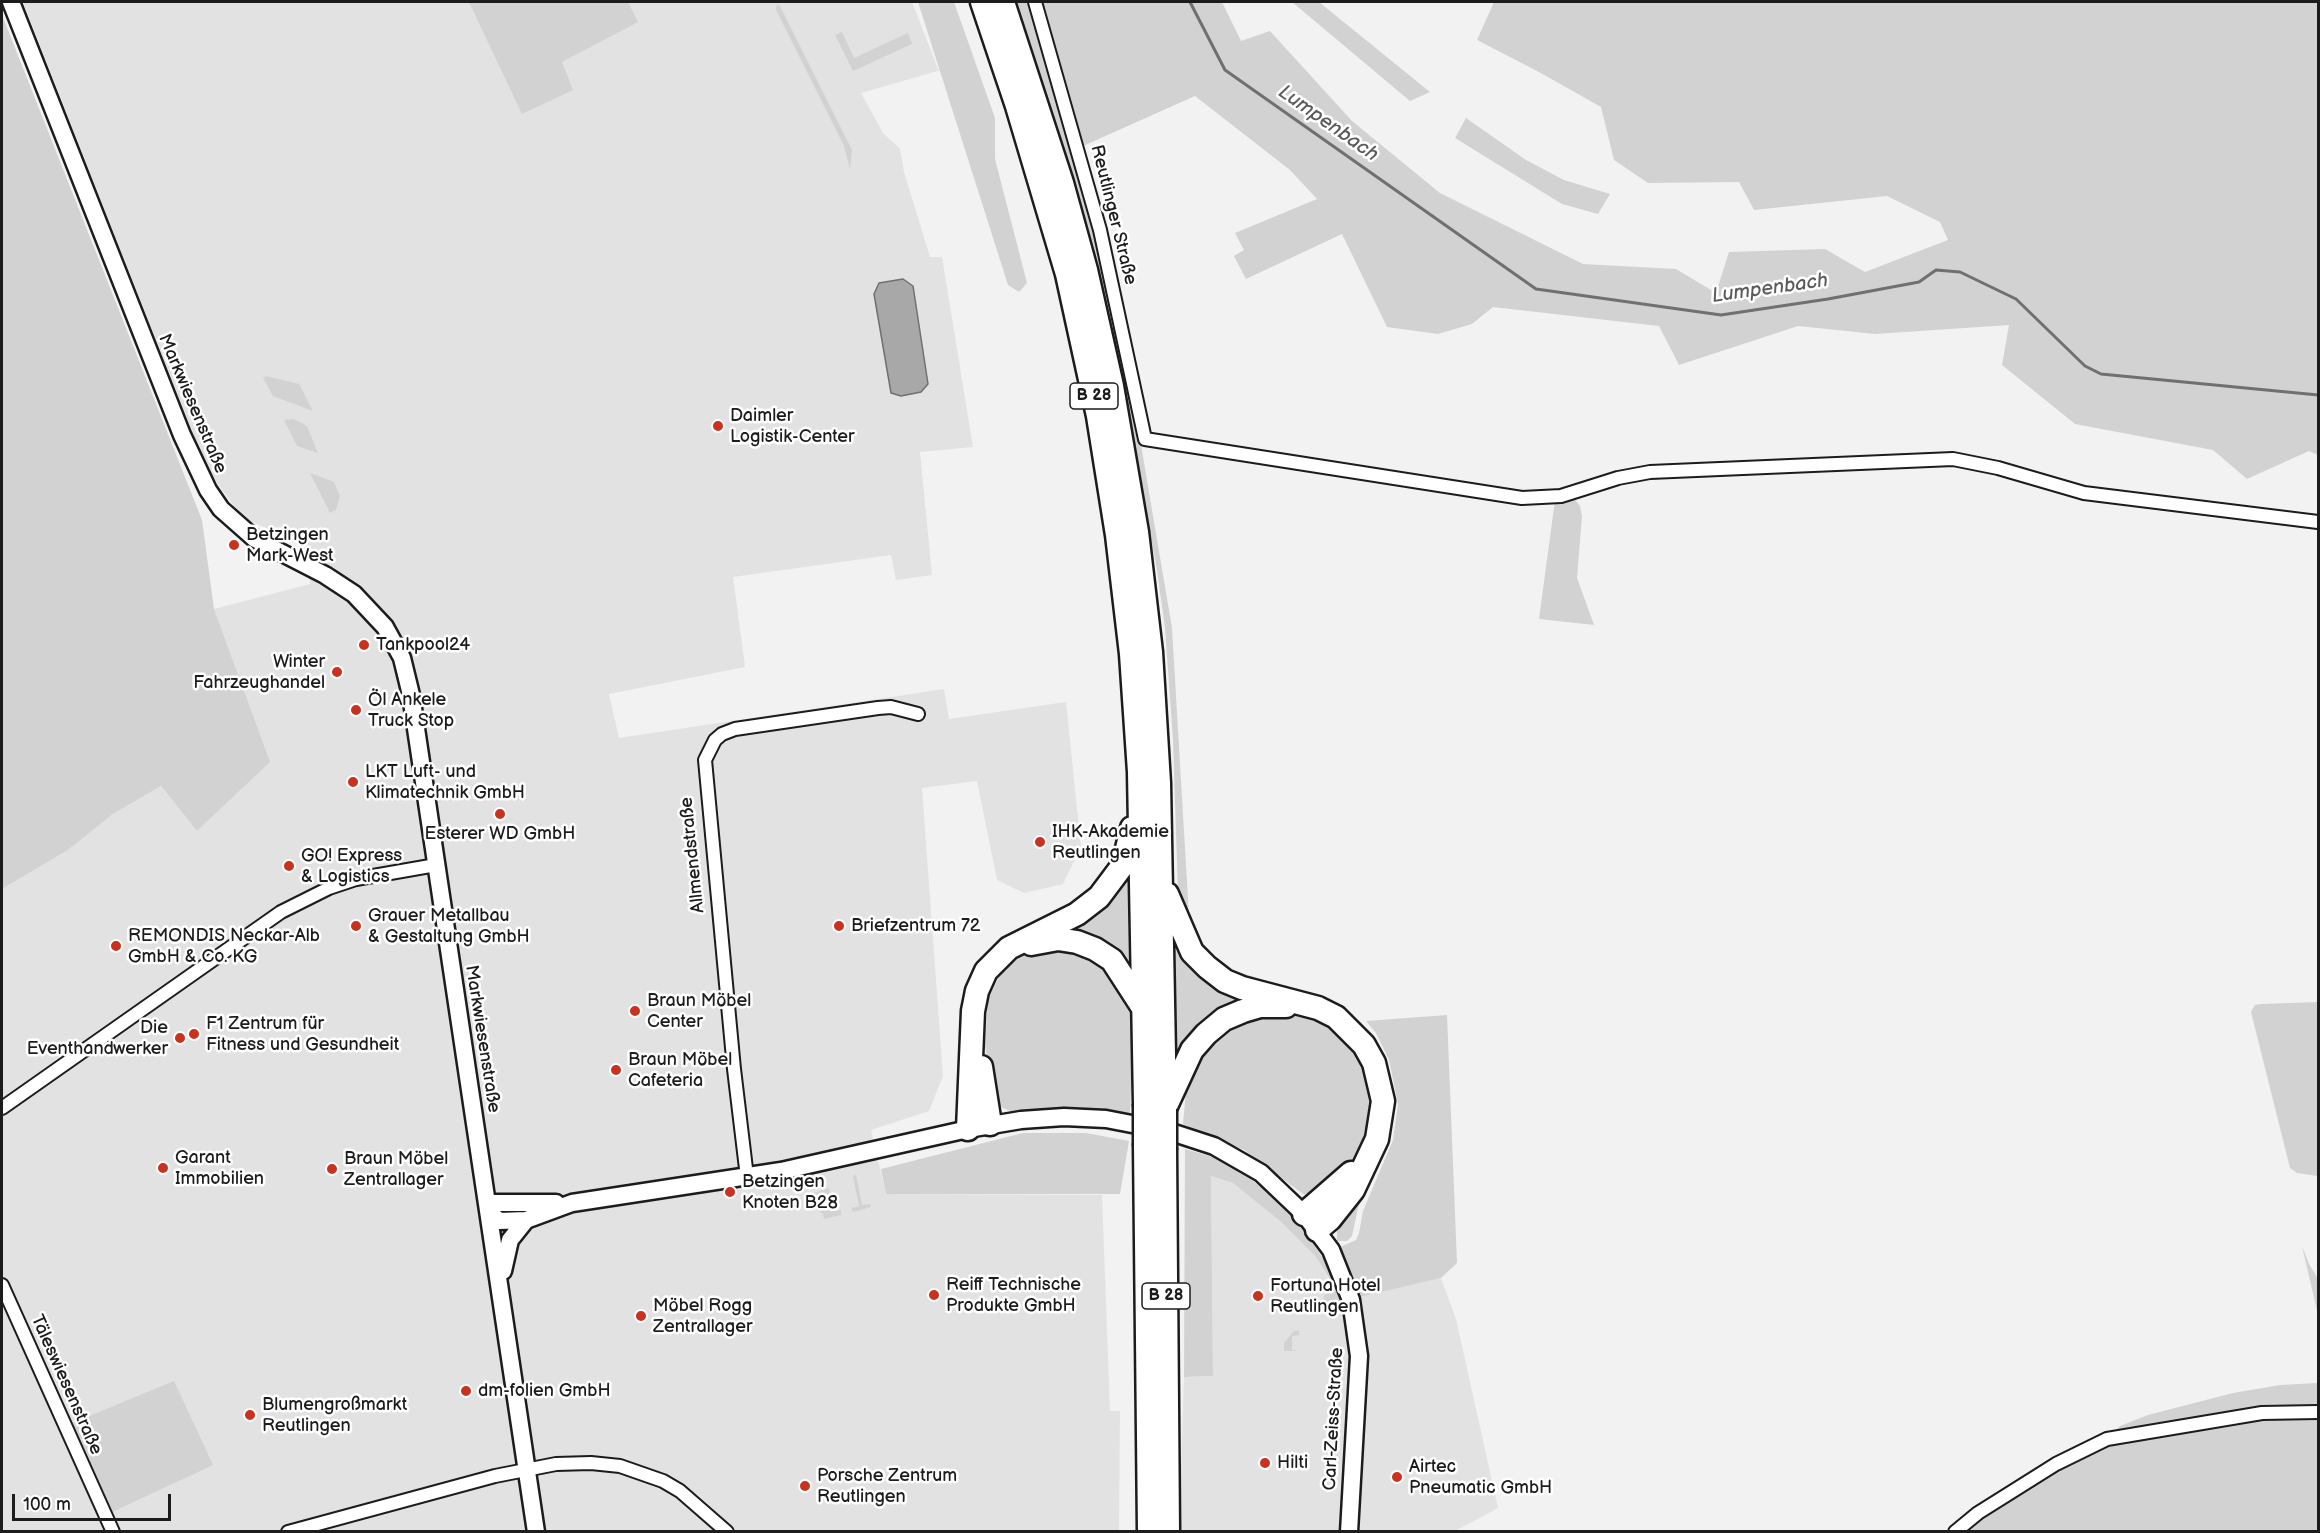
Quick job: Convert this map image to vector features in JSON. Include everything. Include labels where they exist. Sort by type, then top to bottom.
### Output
[{"type":"highway","name":"B 28","points":[[982,2],[1017,106],[1060,249],[1098,416],[1128,625],[1140,804],[1143,1008],[1158,1107]]},
{"type":"highway","name":"B 28","points":[[1003,2],[1074,224],[1104,348],[1123,444],[1143,573],[1151,652],[1162,882],[1149,1532]]},
{"type":"highway","points":[[979,1126],[973,1011],[977,991],[986,971],[1009,948],[1085,909],[1106,891],[1123,865],[1140,804]]},
{"type":"highway","points":[[1162,882],[1192,952],[1208,967],[1225,981],[1242,988],[1318,1008],[1336,1017],[1357,1038],[1374,1063],[1381,1084],[1383,1101],[1377,1139],[1353,1190],[1330,1219],[1311,1222]]},
{"type":"highway","points":[[979,1126],[981,1010],[988,983],[1008,958],[1018,950],[1044,941],[1077,942],[1113,960],[1143,1008]]},
{"type":"highway","points":[[1158,1107],[1192,1050],[1224,1019],[1260,1006],[1279,1005],[1316,1014],[1332,1022],[1359,1048],[1369,1066],[1375,1085],[1376,1119],[1368,1145],[1355,1168],[1311,1222]]},
{"type":"highway","name":"B 28","points":[[1155,1148],[1168,1532]]},
{"type":"street","name":"Markwiesenstraße","points":[[11,2],[182,435],[208,490],[221,509],[255,539],[350,590],[372,610],[397,647],[410,688],[536,1532]]},
{"type":"street","name":"Reutlinger Straße","points":[[1035,2],[1100,230],[1145,439],[1501,496],[1532,498],[1561,496],[1618,478],[1650,472],[1953,459],[1998,468],[2084,493],[2319,522]]},
{"type":"street","name":"Allmendstraße","points":[[747,1177],[706,788],[707,754],[723,734],[748,727],[891,707],[918,714]]},
{"type":"street","points":[[2,1108],[281,912],[314,895],[356,879],[436,865]]},
{"type":"street","points":[[488,1207],[572,1203],[747,1177],[979,1126],[1042,1118],[1085,1117],[1168,1131],[1214,1146],[1238,1158],[1275,1185],[1311,1222]]},
{"type":"street","points":[[488,1207],[499,1221],[526,1220],[572,1203]]},
{"type":"street","points":[[499,1280],[510,1240],[526,1220]]},
{"type":"street","name":"Carl-Zeiss-Straße","points":[[1311,1222],[1331,1250],[1344,1282],[1353,1310],[1358,1338],[1349,1532]]},
{"type":"street","name":"Täleswiesenstraße","points":[[2,1285],[113,1532]]},
{"type":"street","points":[[1955,1532],[1978,1513],[2056,1464],[2107,1439],[2262,1413],[2319,1412]]},
{"type":"street","points":[[288,1532],[528,1469],[556,1464],[591,1463],[611,1464],[638,1471],[680,1491],[727,1532]]},
{"type":"shaded area","points":[[23,2],[912,2],[938,69],[941,70],[861,93],[883,133],[900,149],[904,172],[930,257],[942,257],[973,447],[920,452],[932,575],[896,580],[891,555],[733,577],[745,667],[609,694],[619,738],[944,689],[949,719],[1066,702],[1081,847],[1063,884],[1024,893],[997,880],[977,781],[922,788],[943,1076],[929,1111],[871,1130],[886,1194],[1102,1195],[1110,1411],[1120,1411],[1119,1531],[2,1531],[2,889],[68,850],[113,814],[161,786],[197,831],[269,762],[214,609],[310,584],[305,545],[243,518],[206,468]]},
{"type":"shaded area","points":[[469,2],[628,2],[638,22],[562,62],[573,90],[522,114]]},
{"type":"shaded area","points":[[918,2],[954,2],[995,118],[995,159],[1027,283],[1019,292],[1008,285]]},
{"type":"shaded area","points":[[1014,2],[1030,2],[1090,211],[1140,439],[1172,628],[1189,916],[1201,941],[1219,962],[1232,970],[1322,999],[1342,1008],[1362,1024],[1383,1060],[1392,1088],[1393,1104],[1384,1149],[1358,1208],[1352,1236],[1347,1241],[1337,1241],[1337,1223],[1381,1140],[1366,1042],[1244,982],[1204,956],[1178,893],[1173,740],[1165,628],[1157,570],[1117,358],[1082,212]]},
{"type":"shaded area","points":[[1041,2],[1222,2],[1241,41],[1270,31],[1352,121],[1440,193],[1583,264],[1676,269],[1716,293],[1729,252],[1825,249],[1865,272],[1948,240],[1940,222],[1887,196],[1754,210],[1739,182],[1648,183],[1614,160],[1601,107],[1477,40],[1494,2],[2318,2],[2318,455],[2309,451],[2247,479],[2213,450],[2075,424],[2002,365],[2009,325],[1875,334],[1798,326],[1679,365],[1659,326],[1493,307],[1472,324],[1438,334],[1387,327],[1342,234],[1246,279],[1234,256],[1244,250],[1235,233],[1317,199],[1290,170],[1195,96],[1083,146]]},
{"type":"shaded area","points":[[1292,2],[1319,2],[1430,92],[1410,101]]},
{"type":"shaded area","points":[[777,4],[852,150],[850,169],[844,146],[776,10]]},
{"type":"shaded area","points":[[2,15],[202,520],[214,609],[270,762],[197,831],[161,786],[113,814],[68,850],[2,889]]},
{"type":"shaded area","points":[[842,32],[854,58],[908,33],[912,44],[853,71],[835,35]]},
{"type":"shaded area","points":[[1466,118],[1526,160],[1564,180],[1610,194],[1598,214],[1562,204],[1455,138]]},
{"type":"shaded area","points":[[903,279],[913,286],[928,384],[921,392],[901,396],[891,393],[874,294],[879,283]]},
{"type":"shaded area","points":[[266,376],[299,384],[313,411],[273,396],[263,378]]},
{"type":"shaded area","points":[[294,419],[307,426],[318,453],[297,446],[284,420]]},
{"type":"shaded area","points":[[310,473],[334,482],[340,496],[336,510],[330,513]]},
{"type":"shaded area","points":[[1569,498],[1575,500],[1580,506],[1582,516],[1577,578],[1594,625],[1539,619],[1555,500]]},
{"type":"shaded area","points":[[1129,867],[1139,985],[1058,935]]},
{"type":"shaded area","points":[[1171,918],[1254,997],[1174,1081]]},
{"type":"shaded area","points":[[1031,949],[1093,952],[1130,996],[1133,1040],[1130,1113],[1087,1108],[1010,1111],[1001,1107],[993,1096],[985,1046],[988,999],[1002,971]]},
{"type":"shaded area","points":[[2318,1002],[2318,1176],[2297,1173],[2290,1168],[2251,1012],[2255,1005],[2261,1004]]},
{"type":"shaded area","points":[[1280,1009],[1315,1016],[1345,1036],[1366,1067],[1373,1101],[1368,1136],[1353,1167],[1315,1197],[1303,1194],[1244,1150],[1183,1124],[1188,1069],[1226,1023]]},
{"type":"shaded area","points":[[1447,1015],[1457,1263],[1441,1278],[1359,1297],[1340,1247],[1356,1240],[1359,1233],[1363,1211],[1393,1140],[1398,1104],[1389,1060],[1376,1033],[1366,1021]]},
{"type":"shaded area","points":[[1023,1133],[1086,1133],[1129,1141],[1120,1194],[886,1194],[881,1169]]},
{"type":"shaded area","points":[[1185,1149],[1213,1157],[1237,1169],[1281,1202],[1297,1220],[1329,1267],[1341,1300],[1339,1306],[1323,1306],[1324,1296],[1332,1290],[1331,1281],[1315,1256],[1281,1222],[1233,1183],[1211,1176],[1213,1376],[1184,1377]]},
{"type":"shaded area","points":[[856,1175],[862,1205],[870,1204],[871,1207],[853,1212],[851,1208],[859,1206],[853,1176]]},
{"type":"shaded area","points":[[1211,1176],[1233,1183],[1281,1222],[1315,1256],[1341,1300],[1441,1278],[1456,1319],[1498,1508],[1455,1531],[1179,1532],[1184,1377],[1213,1376]]},
{"type":"shaded area","points":[[829,1188],[834,1211],[841,1210],[841,1215],[824,1219],[823,1214],[816,1209],[814,1193]]},
{"type":"shaded area","points":[[2302,1246],[2318,1279],[2318,1315]]},
{"type":"shaded area","points":[[1294,1331],[1299,1331],[1299,1335],[1292,1336],[1292,1350],[1300,1351],[1284,1351],[1284,1343]]},
{"type":"shaded area","points":[[174,1381],[213,1465],[110,1513],[70,1424]]},
{"type":"shaded area","points":[[2318,1383],[2318,1406],[2262,1408],[2112,1434],[2120,1426],[2148,1415],[2233,1393],[2280,1385]]},
{"type":"shaded area","points":[[2318,1415],[2318,1531],[1960,1532],[2058,1468],[2108,1444],[2263,1417]]},
{"type":"waterway","name":"Lumpenbach","points":[[1190,2],[1225,70],[1536,289],[1721,315],[1828,299],[1919,282],[1936,270],[1960,272],[2016,299],[2085,366],[2101,374],[2318,395]]},
{"type":"place","name":"Daimler Logistik-Center","points":[[718,426]]},
{"type":"place","name":"Betzingen Mark-West","points":[[234,545]]},
{"type":"place","name":"Tankpool24","points":[[364,645]]},
{"type":"place","name":"Winter Fahrzeughandel","points":[[337,672]]},
{"type":"place","name":"Öl Ankele Truck Stop","points":[[356,710]]},
{"type":"place","name":"LKT Luft- und Klimatechnik GmbH","points":[[353,782]]},
{"type":"place","name":"Esterer WD GmbH","points":[[500,814]]},
{"type":"place","name":"IHK-Akademie Reutlingen","points":[[1040,842]]},
{"type":"place","name":"GO! Express & Logistics","points":[[289,866]]},
{"type":"place","name":"Grauer Metallbau & Gestaltung GmbH","points":[[356,926]]},
{"type":"place","name":"Briefzentrum 72","points":[[839,926]]},
{"type":"place","name":"REMONDIS Neckar-Alb GmbH & Co. KG","points":[[116,946]]},
{"type":"place","name":"Braun Möbel Center","points":[[635,1011]]},
{"type":"place","name":"F1 Zentrum für Fitness und Gesundheit","points":[[194,1034]]},
{"type":"place","name":"Die Eventhandwerker","points":[[180,1038]]},
{"type":"place","name":"Braun Möbel Cafeteria","points":[[616,1070]]},
{"type":"place","name":"Garant Immobilien","points":[[163,1168]]},
{"type":"place","name":"Braun Möbel Zentrallager","points":[[332,1169]]},
{"type":"place","name":"Betzingen Knoten B28","points":[[730,1192]]},
{"type":"place","name":"Reiff Technische Produkte GmbH","points":[[934,1295]]},
{"type":"place","name":"Fortuna Hotel Reutlingen","points":[[1258,1296]]},
{"type":"place","name":"Möbel Rogg Zentrallager","points":[[641,1316]]},
{"type":"place","name":"dm-folien GmbH","points":[[466,1391]]},
{"type":"place","name":"Blumengroßmarkt Reutlingen","points":[[250,1415]]},
{"type":"place","name":"Hilti","points":[[1265,1463]]},
{"type":"place","name":"Airtec Pneumatic GmbH","points":[[1397,1477]]},
{"type":"place","name":"Porsche Zentrum Reutlingen","points":[[805,1486]]}]
